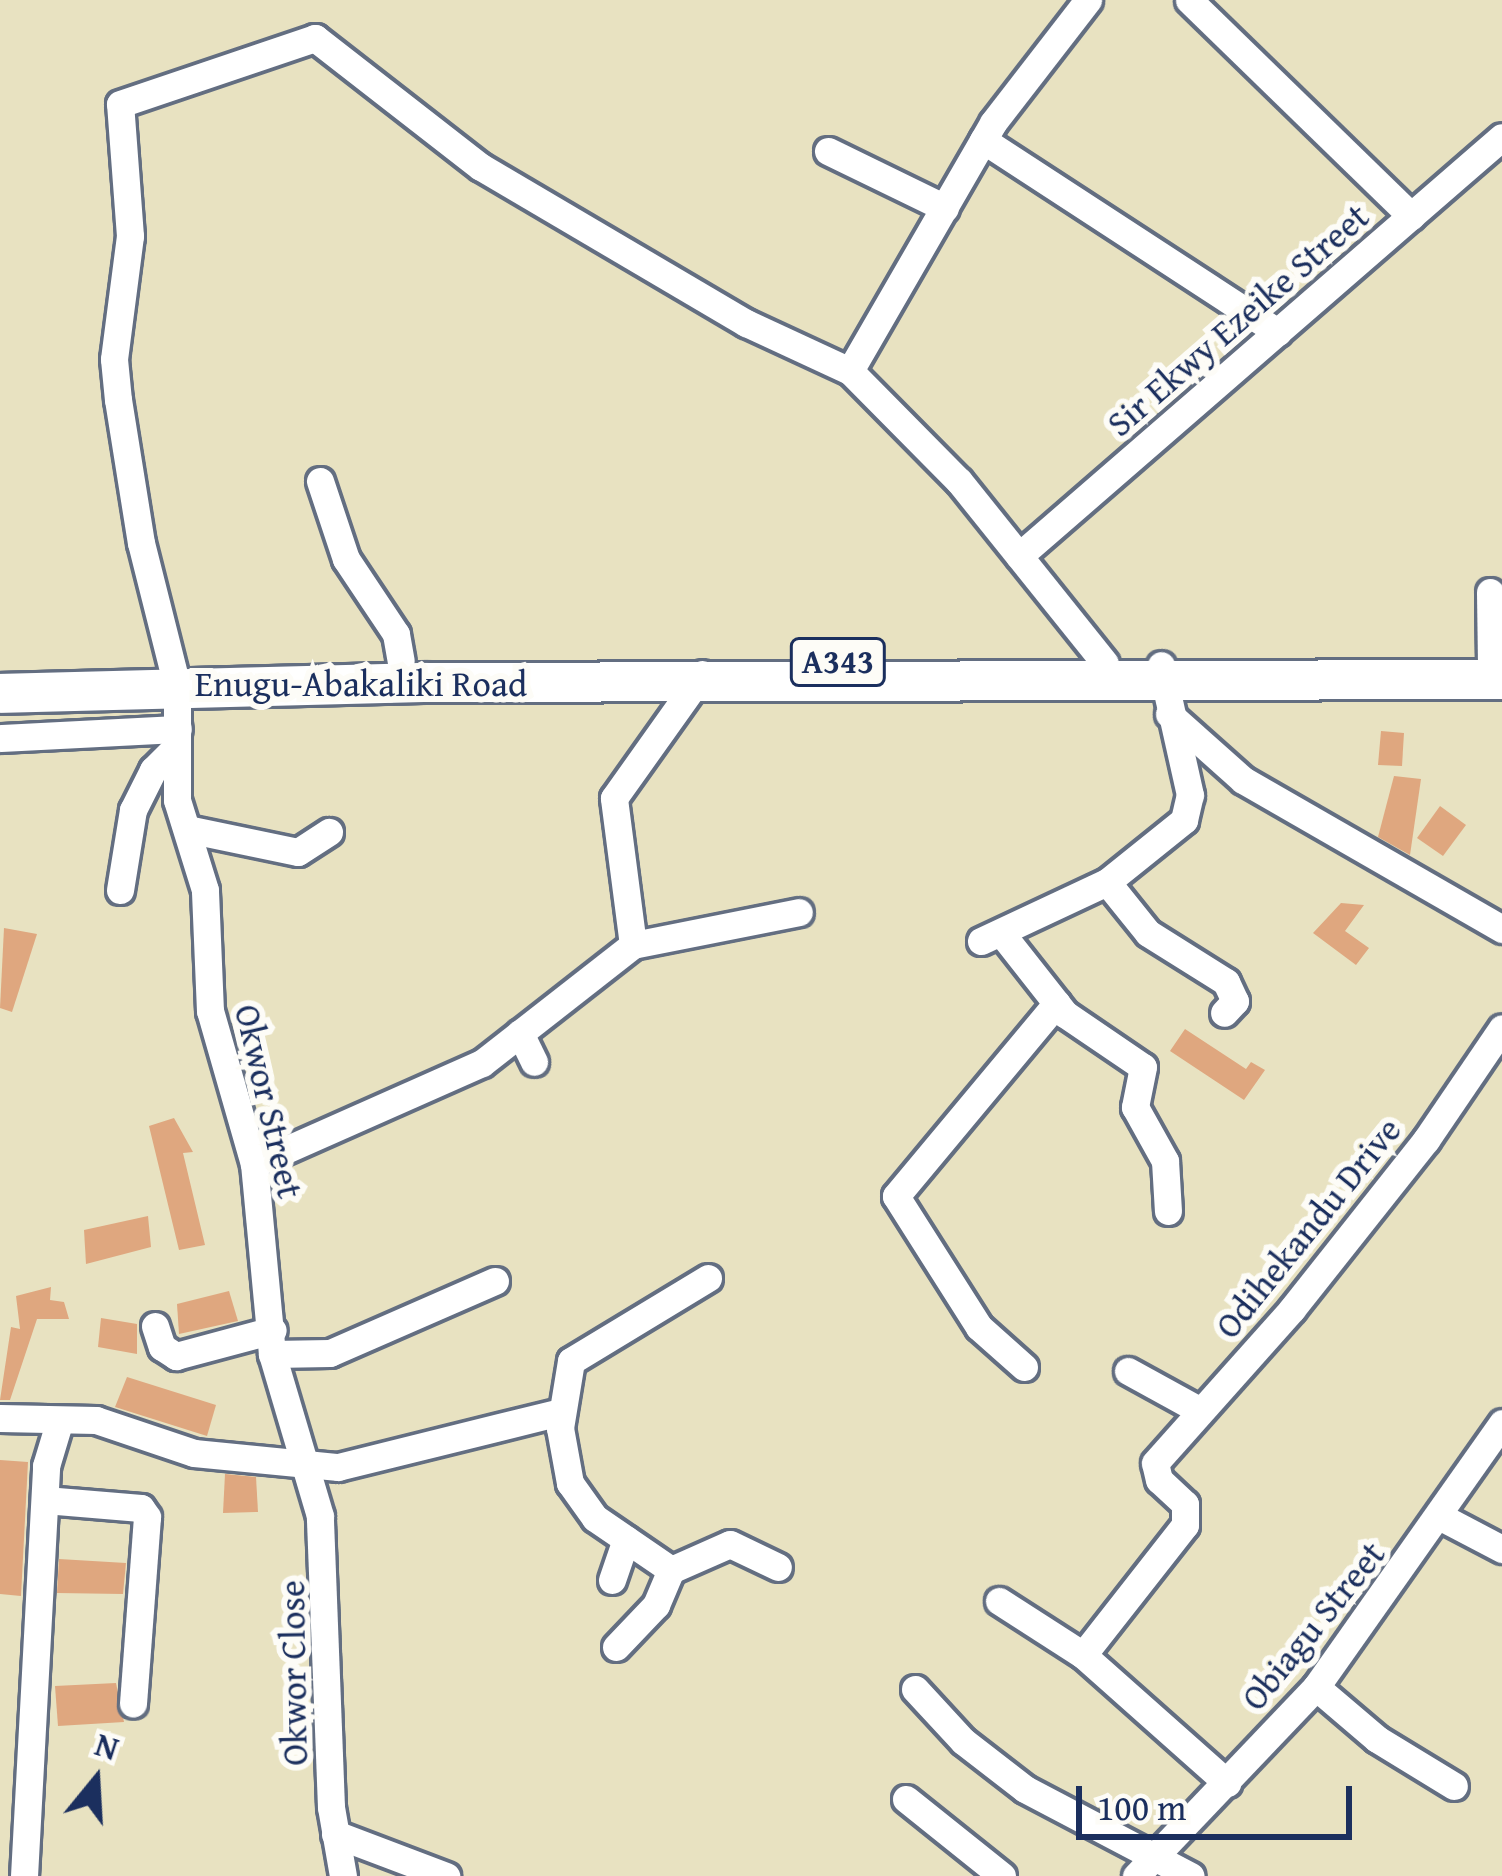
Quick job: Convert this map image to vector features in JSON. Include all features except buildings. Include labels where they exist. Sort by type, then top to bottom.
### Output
[{"type":"highway","name":"Enugu-Abakaliki Road","points":[[177,686],[218,672],[401,661],[1164,685],[1498,669]]},
{"type":"highway","name":"Enugu-Abakaliki Road","points":[[177,686],[1105,663],[1164,685]]},
{"type":"highway","name":"A343","points":[[0,693],[177,686]]},
{"type":"street","points":[[1088,0],[983,140],[850,371],[1018,556],[1105,663]]},
{"type":"street","points":[[1189,0],[1411,216]]},
{"type":"street","name":"Okwor Street","points":[[284,1402],[254,1164],[210,1012],[205,890],[177,800],[177,686],[141,543],[114,359],[130,236],[115,117],[133,95],[315,38],[481,167],[746,323],[850,371]]},
{"type":"street","name":"Sir Ekwy Ezeike Street","points":[[1018,556],[1502,137]]},
{"type":"street","points":[[983,140],[1278,332]]},
{"type":"street","points":[[828,151],[946,208]]},
{"type":"street","points":[[320,481],[340,546],[396,634],[401,661]]},
{"type":"street","points":[[1490,592],[1498,669]]},
{"type":"street","points":[[633,945],[614,798],[703,672]]},
{"type":"street","points":[[1164,685],[1189,809],[1178,829],[1107,882],[992,937],[1057,1003],[1143,1067],[1135,1107],[1165,1161],[1168,1211]]},
{"type":"street","points":[[1164,685],[1243,780],[1502,929]]},
{"type":"street","points":[[0,738],[178,738]]},
{"type":"street","points":[[120,890],[133,810],[153,770],[178,738]]},
{"type":"street","points":[[187,829],[298,852],[328,832]]},
{"type":"street","points":[[1107,882],[1148,933],[1226,982],[1235,1001],[1224,1013]]},
{"type":"street","points":[[254,1164],[428,1090],[520,1033],[633,945],[799,912]]},
{"type":"street","points":[[1024,1367],[968,1326],[896,1196],[1057,1003]]},
{"type":"street","name":"Odihekandu Drive","points":[[1083,1655],[1185,1526],[1185,1504],[1159,1480],[1155,1463],[1292,1309],[1426,1140],[1502,1028]]},
{"type":"street","points":[[520,1033],[534,1062]]},
{"type":"street","points":[[671,1570],[595,1518],[570,1483],[560,1412],[579,1351],[708,1278]]},
{"type":"street","points":[[155,1326],[162,1347],[176,1356],[273,1342],[330,1353],[495,1281]]},
{"type":"street","points":[[1128,1372],[1198,1410]]},
{"type":"street","name":"Okwor Close","points":[[284,1402],[311,1467],[325,1563],[335,1834],[343,1876]]},
{"type":"street","points":[[0,1418],[59,1423],[96,1420],[194,1453],[311,1467],[362,1463],[560,1412]]},
{"type":"street","points":[[24,1876],[45,1500],[59,1423]]},
{"type":"street","name":"Obiagu Street","points":[[1146,1866],[1316,1687],[1441,1517],[1502,1423]]},
{"type":"street","points":[[1464,1481],[1494,1543]]},
{"type":"street","points":[[45,1500],[141,1508],[147,1517],[133,1702]]},
{"type":"street","points":[[1441,1517],[1494,1543]]},
{"type":"street","points":[[612,1580],[626,1540]]},
{"type":"street","points":[[616,1646],[656,1605],[671,1570],[730,1544],[778,1567]]},
{"type":"street","points":[[999,1601],[1083,1655],[1226,1783]]},
{"type":"street","points":[[1316,1687],[1377,1739],[1454,1786]]},
{"type":"street","points":[[915,1689],[963,1741],[1025,1789],[1146,1866],[1191,1876]]},
{"type":"street","points":[[906,1799],[1002,1876]]},
{"type":"street","points":[[335,1834],[446,1876]]}]
